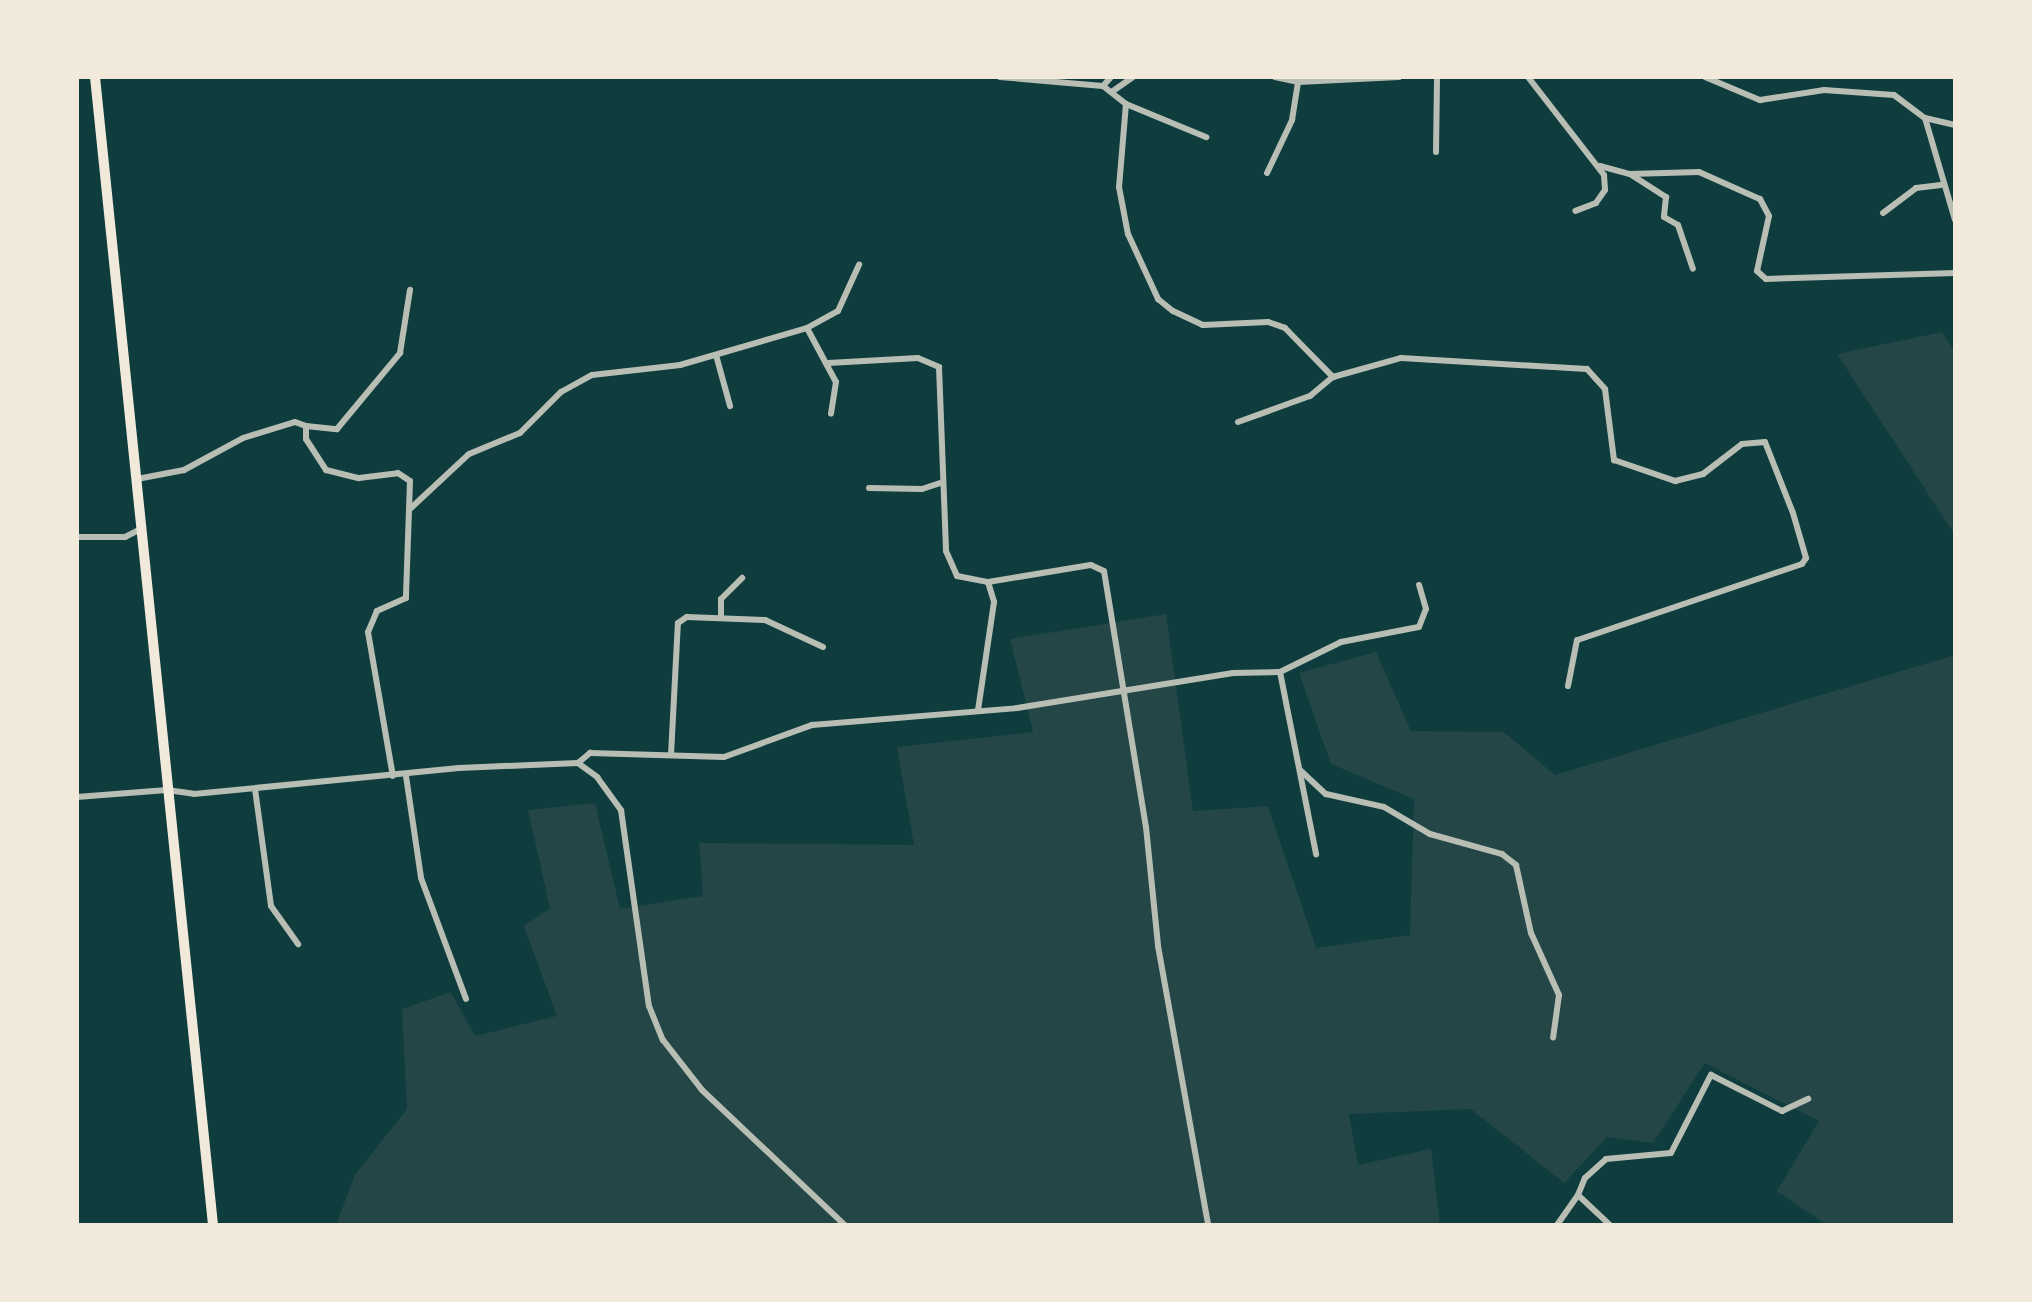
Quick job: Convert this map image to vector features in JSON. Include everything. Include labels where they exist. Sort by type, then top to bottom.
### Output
[{"type":"highway","points":[[95,77],[213,1225]]},
{"type":"street","points":[[1000,77],[1103,86],[1113,91],[1126,104],[1206,137]]},
{"type":"street","points":[[1103,86],[1111,77]]},
{"type":"street","points":[[1113,91],[1133,77]]},
{"type":"street","points":[[1275,77],[1298,82],[1399,77]]},
{"type":"street","points":[[1436,152],[1437,77]]},
{"type":"street","points":[[1528,77],[1600,166],[1605,190],[1596,203],[1575,211]]},
{"type":"street","points":[[1705,77],[1760,100],[1824,90],[1894,95],[1925,118],[1934,133],[1941,185],[1955,220]]},
{"type":"street","points":[[1267,173],[1292,120],[1298,82]]},
{"type":"street","points":[[1126,104],[1119,187],[1128,234],[1158,299],[1203,325],[1268,322],[1285,328],[1334,377]]},
{"type":"street","points":[[1925,118],[1955,125]]},
{"type":"street","points":[[1600,166],[1630,174],[1699,172],[1759,200],[1769,216],[1757,271],[1766,279],[1955,273]]},
{"type":"street","points":[[1630,174],[1666,197],[1664,216],[1678,225],[1693,270]]},
{"type":"street","points":[[1883,213],[1916,188],[1941,185]]},
{"type":"street","points":[[411,508],[469,454],[520,433],[561,393],[592,375],[638,373],[716,355],[807,328],[838,311],[859,265]]},
{"type":"street","points":[[137,479],[184,470],[243,438],[295,422],[306,426],[337,429],[400,354],[410,290]]},
{"type":"street","points":[[807,328],[828,363],[838,394],[831,414]]},
{"type":"street","points":[[716,355],[730,406]]},
{"type":"street","points":[[828,363],[918,358],[939,367],[943,482],[951,565],[967,582],[988,582],[1091,565],[1104,571],[1115,667],[1126,690],[1158,946],[1208,1225]]},
{"type":"street","points":[[1238,422],[1310,396],[1334,377],[1401,358],[1587,369],[1605,389],[1614,460],[1675,481],[1703,474],[1742,443],[1765,442],[1793,513],[1802,564],[1577,640],[1568,686]]},
{"type":"street","points":[[306,426],[306,439],[326,470],[359,478],[404,475],[411,508],[407,598],[377,611],[368,632],[393,776]]},
{"type":"street","points":[[869,488],[922,489],[943,482]]},
{"type":"street","points":[[77,537],[125,537],[141,529]]},
{"type":"street","points":[[721,617],[721,599],[742,579]]},
{"type":"street","points":[[978,712],[994,602],[988,582]]},
{"type":"street","points":[[578,764],[590,753],[724,757],[812,725],[978,712],[1126,690],[1280,672],[1341,642],[1419,627],[1426,610],[1419,585]]},
{"type":"street","points":[[671,755],[678,623],[687,617],[721,617],[782,624],[823,647]]},
{"type":"street","points":[[1280,672],[1317,854]]},
{"type":"street","points":[[77,797],[167,790],[194,794],[393,776],[578,764],[597,777],[621,810],[649,1006],[663,1041],[702,1090],[845,1225]]},
{"type":"street","points":[[1301,771],[1334,798],[1384,807],[1430,834],[1502,854],[1516,865],[1531,933],[1559,996],[1553,1038]]},
{"type":"street","points":[[406,776],[421,878],[466,999]]},
{"type":"street","points":[[255,789],[271,906],[298,944]]},
{"type":"street","points":[[1557,1225],[1578,1195],[1585,1178],[1606,1159],[1671,1153],[1711,1075],[1782,1111],[1808,1099]]},
{"type":"street","points":[[1578,1195],[1610,1225]]},
{"type":"shaded area","points":[[1942,332],[1955,352],[1955,535],[1837,354]]},
{"type":"shaded area","points":[[1166,614],[1193,811],[1268,806],[1316,948],[1410,935],[1414,799],[1331,764],[1299,673],[1376,652],[1411,731],[1504,732],[1555,775],[1955,655],[1955,1225],[1827,1225],[1777,1191],[1819,1121],[1705,1063],[1653,1143],[1607,1137],[1564,1183],[1471,1109],[1349,1114],[1358,1165],[1431,1149],[1440,1225],[336,1225],[355,1175],[407,1109],[402,1009],[451,992],[475,1036],[557,1016],[524,926],[550,908],[528,810],[595,803],[620,909],[703,896],[699,843],[914,845],[897,747],[1033,732],[1010,639]]}]
